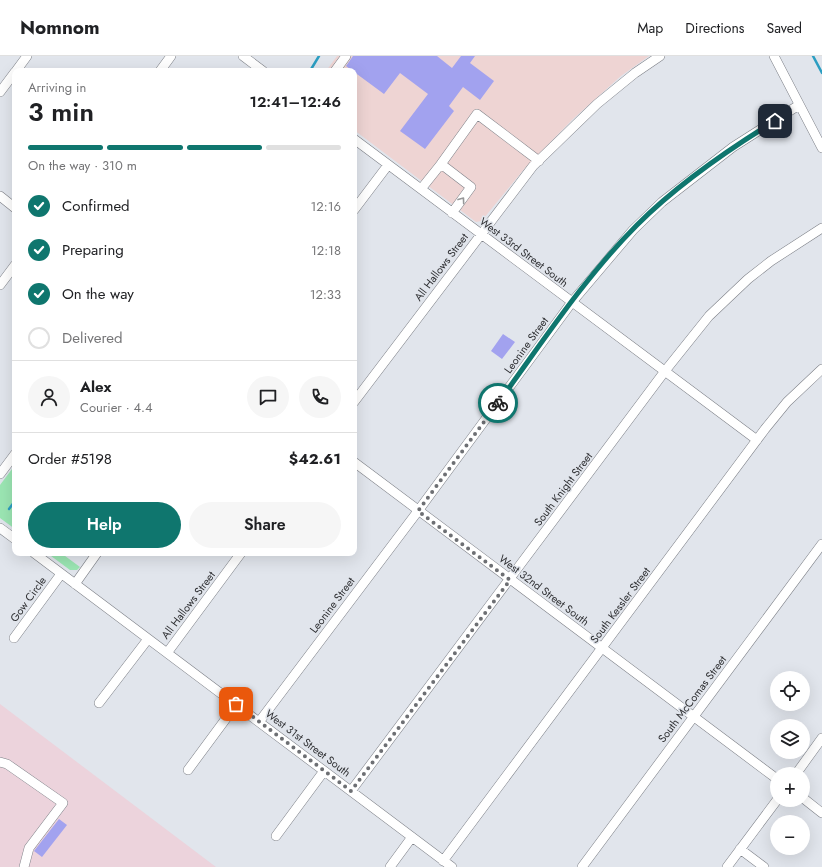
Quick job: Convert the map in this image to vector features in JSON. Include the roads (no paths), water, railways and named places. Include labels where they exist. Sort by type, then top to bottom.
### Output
[{"type":"street","points":[[19,68],[27,56]]},
{"type":"street","points":[[162,68],[171,56]]},
{"type":"street","points":[[243,56],[259,68]]},
{"type":"street","points":[[337,68],[346,56]]},
{"type":"street","name":"All Hallows Street","points":[[357,398],[481,234],[539,161],[597,104],[635,73],[660,56]]},
{"type":"street","points":[[774,56],[822,148]]},
{"type":"street","points":[[0,92],[12,77]]},
{"type":"street","name":"Leonine Street","points":[[259,722],[590,279],[633,230],[662,202],[733,146],[799,105]]},
{"type":"street","points":[[421,190],[477,114],[539,161]]},
{"type":"street","name":"West 33rd Street South","points":[[357,141],[757,440]]},
{"type":"street","points":[[440,164],[471,187],[452,213]]},
{"type":"street","points":[[357,206],[388,165]]},
{"type":"street","points":[[0,196],[12,206]]},
{"type":"street","name":"South Knight Street","points":[[351,791],[665,371],[710,316],[748,279],[771,261],[822,228]]},
{"type":"street","points":[[0,285],[12,269]]},
{"type":"street","name":"South Kessler Street","points":[[443,861],[603,649],[757,440],[787,402],[822,369]]},
{"type":"street","points":[[0,474],[12,458]]},
{"type":"street","name":"West 32nd Street South","points":[[357,464],[770,774]]},
{"type":"street","points":[[0,528],[12,537]]},
{"type":"street","name":"South McComas Street","points":[[582,867],[822,544]]},
{"type":"street","name":"West 31st Street South","points":[[38,556],[452,867]]},
{"type":"street","points":[[75,584],[96,556]]},
{"type":"street","name":"All Hallows Street","points":[[167,653],[239,556]]},
{"type":"street","name":"Gow Circle","points":[[14,638],[61,574]]},
{"type":"street","points":[[99,703],[148,639]]},
{"type":"street","points":[[188,770],[236,704]]},
{"type":"street","points":[[801,767],[822,738]]},
{"type":"street","points":[[0,762],[7,764],[63,803],[29,848],[24,867]]},
{"type":"street","points":[[276,836],[324,771]]},
{"type":"street","points":[[810,804],[822,813]]},
{"type":"street","points":[[727,867],[772,807]]},
{"type":"street","points":[[390,867],[412,837]]},
{"type":"street","points":[[740,850],[764,867]]},
{"type":"waterway","points":[[312,68],[319,56]]},
{"type":"waterway","points":[[813,56],[822,73]]},
{"type":"waterway","points":[[9,509],[12,505]]}]
